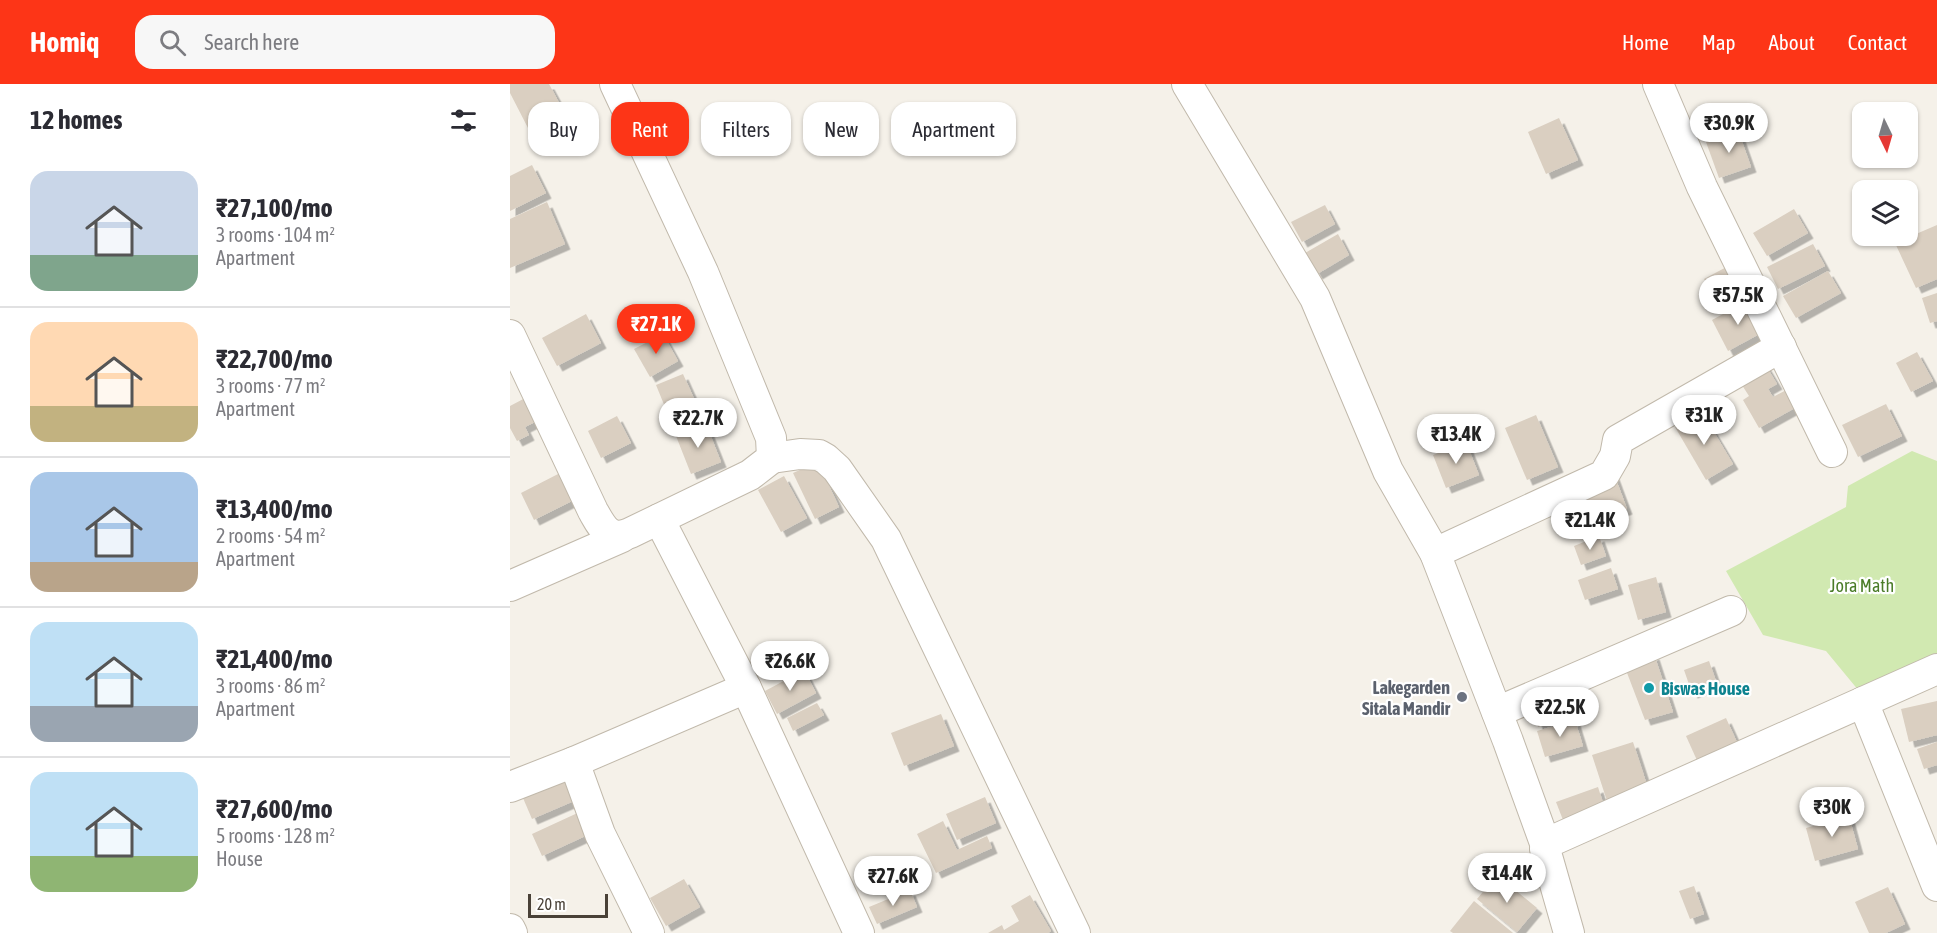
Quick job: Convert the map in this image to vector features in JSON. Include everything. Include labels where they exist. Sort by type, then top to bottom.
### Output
[{"type":"street","points":[[615,84],[703,272],[771,438],[772,458]]},
{"type":"street","points":[[1187,84],[1315,298],[1388,471],[1435,553],[1546,846],[1545,852],[1569,933]]},
{"type":"street","points":[[1658,84],[1702,187],[1832,452]]},
{"type":"street","points":[[510,335],[520,381],[598,520],[608,533],[622,537]]},
{"type":"street","points":[[1435,553],[1604,475],[1615,456],[1618,440],[1781,347]]},
{"type":"street","points":[[510,586],[660,519],[750,475],[772,458],[800,454],[819,455],[826,459],[837,469],[886,539],[1075,933]]},
{"type":"street","points":[[660,519],[746,688],[859,933]]},
{"type":"street","points":[[1497,712],[1731,611]]},
{"type":"street","points":[[1546,846],[1550,842],[1937,669]]},
{"type":"street","points":[[510,787],[746,688]]},
{"type":"street","points":[[1863,702],[1937,886]]},
{"type":"street","points":[[574,762],[600,834],[649,933]]},
{"type":"green space","name":"Jora Math","points":[[1912,451],[1937,461],[1937,658],[1859,691],[1826,651],[1763,635],[1726,571],[1846,507],[1848,486]]},
{"type":"building","points":[[510,84],[549,84],[559,102],[528,102],[528,128],[510,93]]},
{"type":"building","points":[[1559,118],[1578,160],[1546,174],[1528,132]]},
{"type":"building","points":[[1738,130],[1751,167],[1719,178],[1706,142]]},
{"type":"building","points":[[532,165],[546,193],[510,211],[510,176]]},
{"type":"building","points":[[547,202],[565,244],[510,268],[510,219]]},
{"type":"building","points":[[1325,205],[1335,224],[1302,242],[1291,222]]},
{"type":"building","points":[[1794,209],[1808,233],[1767,256],[1753,233]]},
{"type":"building","points":[[1937,225],[1937,279],[1916,288],[1896,246],[1918,246],[1918,233]]},
{"type":"building","points":[[1338,234],[1349,255],[1317,274],[1305,253]]},
{"type":"building","points":[[1813,244],[1825,266],[1778,289],[1767,267]]},
{"type":"building","points":[[1732,264],[1750,296],[1723,311],[1704,279]]},
{"type":"building","points":[[1828,271],[1841,293],[1796,318],[1783,296]]},
{"type":"building","points":[[1937,293],[1937,321],[1930,323],[1922,298]]},
{"type":"building","points":[[1747,301],[1763,332],[1728,351],[1712,320]]},
{"type":"building","points":[[586,314],[601,343],[557,366],[542,338]]},
{"type":"building","points":[[663,334],[678,361],[650,377],[634,349]]},
{"type":"building","points":[[1917,352],[1933,381],[1911,392],[1896,363]]},
{"type":"building","points":[[1762,359],[1777,384],[1768,389],[1773,397],[1792,387],[1802,404],[1759,428],[1743,400],[1749,396],[1740,382]]},
{"type":"building","points":[[683,374],[700,412],[672,424],[656,385]]},
{"type":"building","points":[[529,396],[541,419],[525,427],[529,435],[517,441],[510,428],[510,406]]},
{"type":"building","points":[[1886,404],[1902,436],[1858,457],[1842,425]]},
{"type":"building","points":[[1702,412],[1733,464],[1706,480],[1675,427]]},
{"type":"building","points":[[1536,415],[1558,467],[1527,480],[1505,428]]},
{"type":"building","points":[[617,416],[631,443],[601,458],[588,431]]},
{"type":"building","points":[[706,424],[721,462],[691,474],[676,436]]},
{"type":"building","points":[[1466,442],[1479,475],[1446,488],[1433,455]]},
{"type":"building","points":[[818,462],[839,507],[815,519],[793,473]]},
{"type":"building","points":[[560,473],[574,500],[534,520],[521,493]]},
{"type":"building","points":[[1614,474],[1627,509],[1596,521],[1582,487]]},
{"type":"building","points":[[784,476],[807,518],[781,532],[758,490]]},
{"type":"building","points":[[1599,536],[1606,556],[1581,565],[1574,546]]},
{"type":"building","points":[[1611,568],[1618,589],[1585,600],[1578,580]]},
{"type":"building","points":[[1656,577],[1666,612],[1638,620],[1628,585]]},
{"type":"building","name":"Biswas House","points":[[1654,654],[1673,712],[1645,720],[1624,665]]},
{"type":"building","points":[[1709,661],[1717,684],[1692,693],[1684,670]]},
{"type":"building","points":[[804,670],[816,693],[777,714],[765,691]]},
{"type":"building","points":[[1568,691],[1577,713],[1538,727],[1532,705]]},
{"type":"building","points":[[1937,701],[1937,735],[1909,742],[1901,709]]},
{"type":"building","points":[[817,703],[824,715],[793,731],[787,718]]},
{"type":"building","points":[[941,714],[954,746],[904,766],[891,733]]},
{"type":"building","points":[[1726,718],[1740,749],[1700,767],[1686,736]]},
{"type":"building","points":[[1575,720],[1583,746],[1545,757],[1537,731]]},
{"type":"building","points":[[1633,742],[1648,788],[1607,801],[1592,755]]},
{"type":"building","points":[[1937,742],[1937,765],[1924,769],[1917,749]]},
{"type":"building","points":[[572,777],[581,798],[532,819],[523,798]]},
{"type":"building","points":[[1598,787],[1604,806],[1563,820],[1556,802]]},
{"type":"building","points":[[985,797],[996,823],[957,840],[946,814]]},
{"type":"building","points":[[584,810],[594,832],[542,856],[532,834]]},
{"type":"building","points":[[1849,816],[1858,849],[1815,861],[1806,828]]},
{"type":"building","points":[[943,821],[957,850],[987,836],[992,848],[936,873],[917,834]]},
{"type":"building","points":[[1497,875],[1537,908],[1517,932],[1477,899]]},
{"type":"building","points":[[684,879],[700,907],[666,926],[650,898]]},
{"type":"building","points":[[1694,886],[1704,914],[1690,919],[1679,891]]},
{"type":"building","points":[[1888,887],[1905,924],[1886,933],[1869,933],[1855,902]]},
{"type":"building","points":[[910,890],[917,907],[877,924],[869,907]]},
{"type":"building","points":[[1030,895],[1051,931],[1048,933],[988,933],[1002,925],[1004,930],[1019,921],[1011,906]]},
{"type":"building","points":[[1474,901],[1513,933],[1453,933],[1450,931]]},
{"type":"place","name":"Biswas House","points":[[1649,688]]},
{"type":"place","name":"Lakegarden Sitala Mandir","points":[[1462,697]]}]
